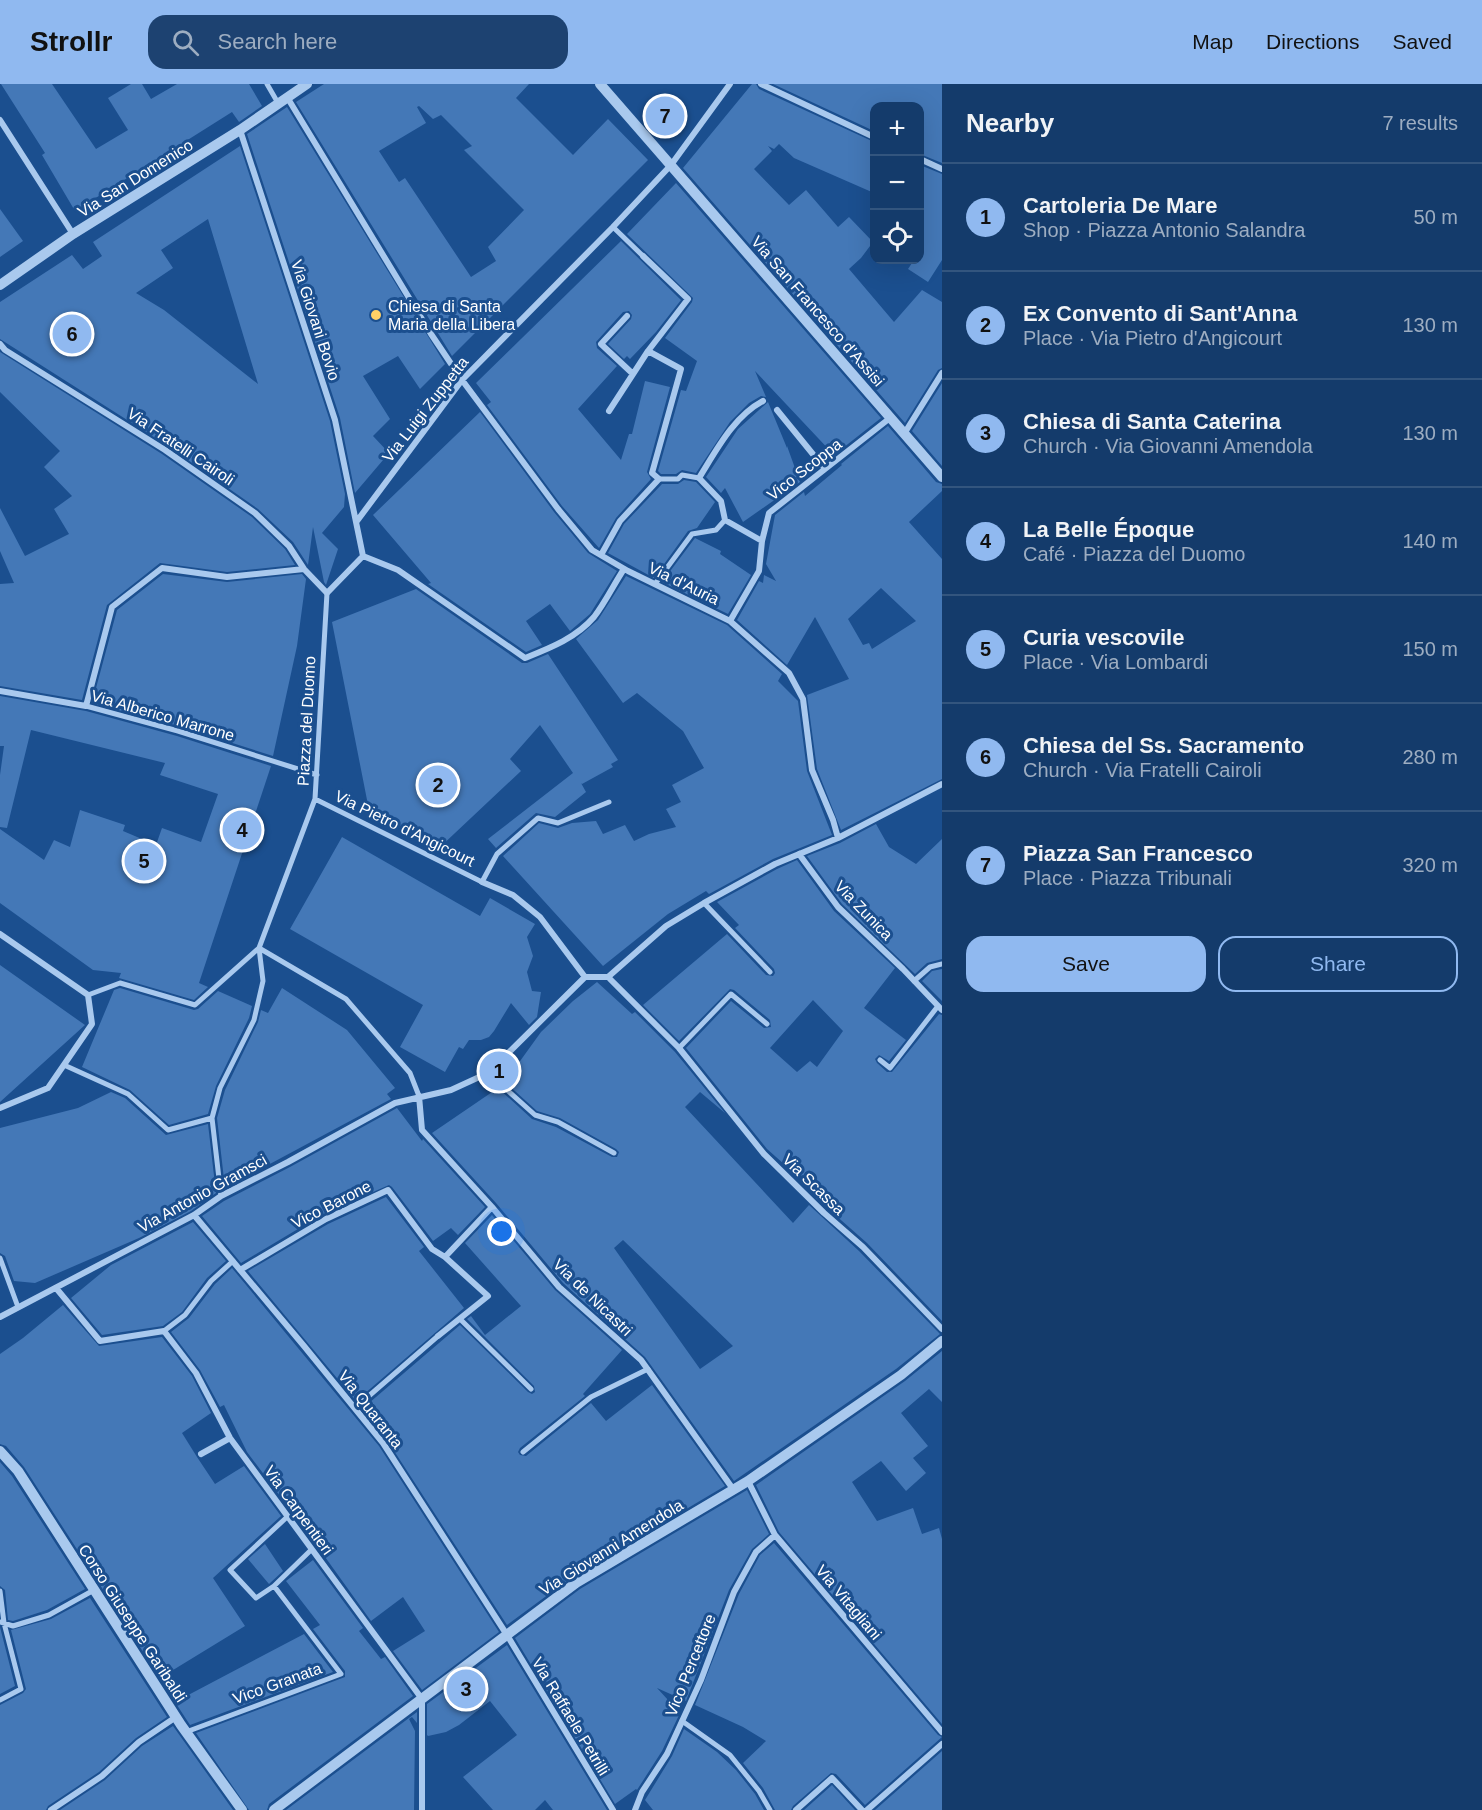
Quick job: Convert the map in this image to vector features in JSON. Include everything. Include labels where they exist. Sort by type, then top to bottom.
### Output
[{"type":"street","points":[[267,84],[283,100]]},
{"type":"street","name":"Via San Domenico","points":[[0,285],[73,234],[240,130],[307,84]]},
{"type":"street","name":"Via San Francesco d'Assisi","points":[[600,84],[942,477]]},
{"type":"street","name":"Via Luigi Zuppetta","points":[[357,521],[462,380],[671,165],[730,84]]},
{"type":"street","points":[[761,84],[870,135]]},
{"type":"street","name":"Via d'Auria","points":[[283,100],[462,380],[558,509],[592,550],[624,569],[730,621],[789,673],[803,699],[812,770],[838,838]]},
{"type":"street","points":[[0,120],[73,234]]},
{"type":"street","name":"Via Giovani Bovio","points":[[240,130],[335,420],[363,556]]},
{"type":"street","points":[[924,161],[942,169]]},
{"type":"street","points":[[609,411],[648,351],[688,299],[613,227]]},
{"type":"street","points":[[627,316],[601,344],[633,374]]},
{"type":"street","name":"Via Fratelli Cairoli","points":[[0,344],[5,350],[165,450],[255,513],[289,546],[304,569],[327,593]]},
{"type":"street","points":[[648,351],[681,369],[652,473],[659,479],[678,479],[682,475],[699,478],[721,501],[725,520],[762,541]]},
{"type":"street","points":[[904,434],[942,373]]},
{"type":"street","points":[[699,478],[727,434],[753,406],[763,401]]},
{"type":"street","points":[[777,410],[825,469]]},
{"type":"street","name":"Vico Scoppa","points":[[730,621],[759,571],[762,541],[769,513],[890,418]]},
{"type":"street","points":[[601,555],[620,521],[659,479]]},
{"type":"street","points":[[655,584],[692,534],[716,530],[725,520]]},
{"type":"street","points":[[327,593],[363,556],[398,570],[525,658],[561,643],[579,630],[594,616],[624,569]]},
{"type":"street","points":[[86,706],[112,607],[162,568],[227,577],[304,569]]},
{"type":"street","name":"Piazza del Duomo","points":[[259,948],[315,799],[327,593]]},
{"type":"street","name":"Via Alberico Marrone","points":[[0,691],[86,706],[178,731],[317,775]]},
{"type":"street","points":[[614,1153],[558,1122],[535,1114],[488,1073],[585,977],[608,977],[666,926],[704,903],[775,864],[838,838],[942,784]]},
{"type":"street","name":"Via Pietro d'Angicourt","points":[[315,799],[482,882],[513,895],[540,917],[585,977]]},
{"type":"street","name":"Via Pietro d'Angicourt","points":[[482,882],[498,854],[538,818],[558,823],[609,802]]},
{"type":"street","name":"Via Zunica","points":[[799,854],[838,907],[940,1008],[890,1068],[880,1060]]},
{"type":"street","points":[[704,903],[770,972]]},
{"type":"street","points":[[0,934],[88,995],[92,1024],[48,1088],[0,1108]]},
{"type":"street","points":[[88,995],[120,983],[195,1005],[259,948]]},
{"type":"street","points":[[259,948],[346,999],[410,1073],[419,1096]]},
{"type":"street","points":[[221,1196],[212,1118],[220,1089],[254,1020],[263,981],[259,948]]},
{"type":"street","points":[[914,981],[930,967],[942,964]]},
{"type":"street","name":"Via Scassa","points":[[608,977],[679,1048],[765,1154],[824,1213],[863,1247],[942,1329]]},
{"type":"street","points":[[679,1048],[731,994],[767,1024]]},
{"type":"street","points":[[64,1065],[128,1094],[168,1130],[212,1118]]},
{"type":"street","name":"Via Antonio Gramsci","points":[[0,1317],[194,1215],[221,1196],[395,1103],[451,1090],[488,1073]]},
{"type":"street","name":"Via de Nicastri","points":[[419,1096],[422,1130],[492,1207],[559,1287],[641,1360],[733,1489]]},
{"type":"street","name":"Vico Barone","points":[[240,1270],[326,1219],[388,1190],[432,1249],[445,1257]]},
{"type":"street","points":[[355,1408],[488,1296],[445,1257],[492,1207]]},
{"type":"street","name":"Via Quaranta","points":[[194,1215],[382,1443],[507,1635]]},
{"type":"street","points":[[0,1258],[18,1307]]},
{"type":"street","points":[[56,1288],[100,1341],[164,1331],[185,1315],[211,1281],[233,1261]]},
{"type":"street","points":[[460,1319],[531,1389]]},
{"type":"street","name":"Via Carpentieri","points":[[164,1331],[196,1373],[230,1438],[422,1700]]},
{"type":"street","name":"Via Giovanni Amendola","points":[[274,1810],[576,1583],[748,1481],[901,1375],[942,1341]]},
{"type":"street","points":[[523,1452],[591,1397],[648,1369]]},
{"type":"street","points":[[201,1454],[230,1438]]},
{"type":"street","name":"Corso Giuseppe Garibaldi","points":[[0,1451],[18,1471],[176,1717],[242,1810]]},
{"type":"street","name":"Via Vitagliani","points":[[748,1481],[775,1535],[942,1732]]},
{"type":"street","points":[[287,1517],[230,1570],[256,1598],[274,1586],[311,1550]]},
{"type":"street","name":"Vico Percettore","points":[[635,1810],[642,1792],[667,1754],[701,1680],[734,1592],[756,1552],[775,1535]]},
{"type":"street","name":"Vico Granata","points":[[186,1732],[341,1674],[274,1586]]},
{"type":"street","points":[[2,1622],[13,1626],[49,1615],[94,1590]]},
{"type":"street","points":[[0,1592],[2,1622],[21,1689],[0,1700]]},
{"type":"street","name":"Via Raffaele Petrilli","points":[[507,1635],[610,1808],[614,1810]]},
{"type":"street","points":[[422,1700],[422,1810]]},
{"type":"street","points":[[51,1810],[102,1776],[139,1742],[176,1717]]},
{"type":"street","points":[[682,1721],[730,1755],[759,1791],[770,1810]]},
{"type":"street","points":[[796,1810],[832,1778],[865,1810],[942,1744]]},
{"type":"building","points":[[1,84],[52,84],[96,149],[128,130],[108,98],[131,84],[142,84],[151,99],[177,84],[249,84],[262,106],[239,122],[232,112],[75,211],[42,155],[45,153]]},
{"type":"building","points":[[324,84],[529,84],[516,98],[573,155],[608,119],[648,160],[452,356],[296,102]],"holes":[[[419,106],[433,119],[441,115],[472,146],[464,150],[524,210],[488,247],[496,261],[471,277],[405,178],[399,182],[379,151],[426,123],[417,107]]]},
{"type":"building","points":[[752,84],[870,140],[870,191],[794,158],[779,144],[774,149],[768,146],[772,151],[754,169],[789,205],[806,190],[838,227],[849,217],[870,239],[870,246],[849,269],[894,322],[922,290],[942,302],[942,368],[938,370],[905,423],[683,168]]},
{"type":"building","points":[[773,84],[942,84],[942,163],[924,156],[924,102],[870,102],[870,129]]},
{"type":"building","points":[[287,107],[445,364],[420,389],[398,356],[363,376],[390,419],[373,436],[389,453],[355,493],[340,418],[247,134]]},
{"type":"building","points":[[240,146],[330,421],[345,494],[344,507],[322,533],[338,549],[326,585],[313,527],[308,565],[293,542],[258,509],[168,446],[0,339],[0,302],[72,255],[83,269],[102,256],[93,242]],"holes":[[[208,219],[258,384],[164,310],[136,293],[173,268],[161,250]]]},
{"type":"building","points":[[924,167],[942,174],[942,260],[928,282],[908,269],[911,264],[924,264]]},
{"type":"building","points":[[676,183],[881,418],[834,455],[755,371],[766,397],[761,396],[749,403],[730,422],[696,473],[682,470],[676,474],[661,474],[658,471],[681,390],[686,391],[697,361],[665,338],[693,298],[627,234]]},
{"type":"building","points":[[0,209],[23,241],[0,257]]},
{"type":"building","points":[[621,241],[681,300],[656,332],[630,359],[627,356],[624,359],[608,344],[631,319],[632,315],[629,311],[623,312],[596,342],[597,348],[617,366],[578,409],[621,460],[629,434],[632,434],[645,381],[670,387],[647,472],[651,479],[616,518],[599,548],[562,506],[487,405],[491,402],[476,383]]},
{"type":"building","points":[[0,352],[162,454],[252,517],[285,549],[295,565],[227,572],[160,563],[107,605],[82,700],[0,686],[0,584],[14,583],[0,551],[0,508],[25,556],[69,534],[54,509],[72,496],[44,467],[60,451],[0,392]]},
{"type":"building","points":[[942,383],[942,466],[912,431]]},
{"type":"building","points":[[768,402],[800,482],[743,522],[725,488],[721,493],[706,477],[738,429]]},
{"type":"building","points":[[480,412],[554,512],[588,553],[617,571],[590,614],[570,631],[550,604],[526,621],[542,645],[526,652],[428,584],[431,583],[373,515]]},
{"type":"building","points":[[888,426],[936,482],[942,484],[942,491],[909,522],[942,559],[942,779],[841,830],[817,769],[807,695],[849,679],[815,617],[787,665],[737,620],[759,581],[763,583],[764,575],[776,581],[766,564],[775,515],[804,492],[805,496]],"holes":[[[881,588],[916,621],[872,649],[869,643],[863,645],[848,619]]]},
{"type":"building","points":[[684,480],[696,482],[715,502],[697,528],[688,531],[654,578],[608,553],[624,524],[662,484],[678,484]]},
{"type":"building","points":[[695,538],[721,551],[720,554],[751,575],[728,614],[662,582]]},
{"type":"building","points":[[163,574],[227,582],[302,574],[306,579],[297,646],[273,756],[179,726],[92,703],[117,610]]},
{"type":"building","points":[[626,576],[727,625],[782,674],[778,681],[798,701],[807,771],[832,835],[773,859],[709,894],[706,891],[668,914],[603,966],[503,856],[539,823],[558,828],[572,823],[596,821],[603,834],[625,825],[634,841],[649,834],[676,827],[666,809],[681,802],[672,785],[704,768],[683,731],[637,693],[623,703],[576,639],[598,620]]},
{"type":"building","points":[[416,589],[522,663],[548,654],[618,760],[611,764],[613,767],[581,783],[586,792],[555,817],[536,813],[496,848],[488,839],[573,773],[540,725],[510,759],[521,771],[438,849],[369,810],[332,622]]},
{"type":"building","points":[[0,696],[86,711],[177,736],[271,766],[199,983],[208,987],[194,1000],[119,978],[121,973],[93,970],[0,903],[0,829],[44,860],[54,840],[70,847],[80,810],[125,825],[123,831],[156,845],[162,828],[201,842],[218,794],[160,775],[165,763],[31,730],[7,828],[0,827],[0,775],[4,746],[0,746]]},
{"type":"building","points":[[876,824],[889,847],[916,864],[942,839],[942,959],[927,963],[915,974],[842,904],[807,856],[840,843]]},
{"type":"building","points":[[342,837],[480,916],[490,898],[535,924],[527,937],[533,956],[527,972],[532,991],[541,992],[537,1017],[529,1025],[511,1003],[489,1037],[469,1040],[463,1049],[459,1047],[445,1072],[400,1047],[423,1005],[290,929]]},
{"type":"building","points":[[797,860],[834,911],[895,968],[864,1008],[906,1040],[889,1061],[879,1055],[875,1059],[887,1072],[892,1072],[939,1014],[942,1015],[942,1321],[867,1243],[816,1198],[819,1195],[767,1149],[686,1048],[731,1001],[764,1028],[771,1027],[770,1020],[730,989],[679,1041],[643,1005],[727,934],[766,975],[773,976],[774,969],[735,928],[739,925],[717,902]],"holes":[[[813,1000],[843,1031],[817,1067],[810,1061],[797,1072],[770,1048]]]},
{"type":"building","points":[[0,965],[85,1025],[0,1102]]},
{"type":"building","points":[[942,969],[942,1001],[922,981],[932,971]]},
{"type":"building","points":[[597,982],[632,1014],[635,1012],[675,1052],[725,1113],[700,1092],[685,1107],[793,1223],[809,1205],[859,1251],[940,1334],[896,1369],[734,1481],[645,1357],[563,1283],[496,1203],[432,1133],[498,1088],[532,1119],[556,1127],[612,1157],[617,1157],[619,1152],[616,1149],[560,1118],[537,1111],[505,1082],[541,1032],[573,1001]],"holes":[[[623,1240],[733,1346],[700,1369],[614,1248]]]},
{"type":"building","points":[[120,988],[194,1010],[218,991],[252,1006],[249,1018],[216,1086],[208,1114],[169,1125],[130,1090],[82,1067],[114,990]]},
{"type":"building","points":[[282,988],[347,1030],[395,1088],[387,1094],[391,1099],[225,1188],[217,1118],[225,1090],[258,1022],[261,1010],[268,1013]]},
{"type":"building","points":[[111,1092],[125,1098],[166,1135],[208,1124],[216,1193],[191,1211],[139,1238],[35,1283],[14,1281],[5,1256],[0,1253],[0,1128],[78,1108]]},
{"type":"building","points":[[397,1108],[422,1141],[423,1139],[485,1207],[458,1235],[451,1228],[433,1241],[389,1185],[323,1214],[241,1263],[202,1216],[224,1201]]},
{"type":"building","points":[[386,1197],[424,1247],[419,1251],[464,1308],[356,1401],[248,1271],[328,1224]]},
{"type":"building","points":[[492,1215],[555,1290],[622,1350],[583,1394],[585,1396],[520,1448],[518,1452],[520,1455],[526,1456],[591,1403],[606,1421],[652,1385],[725,1486],[572,1577],[507,1625],[387,1440],[362,1409],[460,1325],[528,1392],[532,1394],[535,1392],[534,1386],[467,1319],[471,1316],[485,1335],[521,1306],[465,1243]]},
{"type":"building","points":[[193,1222],[226,1261],[207,1278],[182,1312],[163,1326],[102,1335],[71,1298],[111,1265]]},
{"type":"building","points":[[232,1268],[379,1446],[499,1632],[422,1690],[393,1651],[425,1631],[403,1597],[371,1621],[247,1452],[224,1405],[220,1407],[200,1370],[171,1332],[189,1318],[215,1284]]},
{"type":"building","points":[[63,1305],[99,1346],[162,1337],[192,1376],[211,1413],[182,1433],[197,1457],[215,1484],[244,1466],[281,1516],[213,1578],[245,1626],[160,1678],[24,1467],[6,1446],[0,1444],[0,1354]]},
{"type":"building","points":[[942,1351],[942,1402],[929,1389],[901,1413],[928,1446],[913,1458],[926,1473],[906,1491],[881,1461],[852,1482],[877,1521],[913,1508],[922,1534],[939,1528],[942,1539],[942,1724],[779,1532],[756,1485],[905,1381]]},
{"type":"building","points":[[0,1462],[12,1476],[85,1589],[47,1610],[13,1621],[8,1620],[5,1590],[0,1586]]},
{"type":"building","points":[[747,1490],[769,1534],[752,1549],[729,1590],[686,1701],[657,1688],[680,1713],[662,1751],[637,1790],[615,1804],[515,1638],[580,1589]]},
{"type":"building","points":[[774,1543],[942,1737],[865,1805],[836,1774],[831,1773],[791,1810],[775,1810],[763,1788],[743,1763],[766,1741],[743,1727],[695,1705],[739,1594],[760,1555]]},
{"type":"building","points":[[265,1544],[283,1571],[269,1584],[248,1559]]},
{"type":"building","points":[[313,1560],[363,1628],[359,1631],[381,1659],[385,1657],[413,1696],[269,1804],[267,1810],[249,1810],[196,1733],[345,1677],[345,1671],[313,1629],[320,1625],[286,1581]]},
{"type":"building","points":[[90,1598],[167,1717],[136,1738],[99,1772],[48,1806],[46,1810],[0,1810],[0,1705],[23,1693],[26,1689],[11,1630],[51,1619]]},
{"type":"building","points":[[0,1627],[15,1686],[0,1694]]},
{"type":"building","points":[[304,1634],[333,1672],[190,1725],[175,1702]]},
{"type":"building","points":[[507,1645],[607,1810],[553,1810],[545,1800],[535,1810],[493,1810],[463,1777],[517,1735],[490,1701],[459,1725],[446,1732],[427,1735],[427,1704]]},
{"type":"building","points":[[417,1712],[417,1723],[412,1717],[409,1719],[415,1731],[414,1810],[286,1810]]},
{"type":"building","points":[[173,1726],[233,1810],[60,1810],[105,1780],[142,1746]]},
{"type":"building","points":[[684,1729],[717,1752],[736,1770],[755,1794],[764,1810],[653,1810],[645,1800],[672,1756]]},
{"type":"building","points":[[942,1751],[942,1810],[875,1810]]},
{"type":"building","points":[[832,1785],[855,1810],[804,1810]]},
{"type":"place","name":"Piazza San Francesco","points":[[665,116]]},
{"type":"place","name":"Chiesa di Santa Maria della Libera","points":[[376,315]]},
{"type":"place","name":"Chiesa del Ss. Sacramento","points":[[72,334]]},
{"type":"place","name":"Ex Convento di Sant'Anna","points":[[438,785]]},
{"type":"place","name":"La Belle Époque","points":[[242,830]]},
{"type":"place","name":"Curia vescovile","points":[[144,861]]},
{"type":"place","name":"Cartoleria De Mare","points":[[499,1071]]},
{"type":"place","name":"Chiesa di Santa Caterina","points":[[466,1689]]}]
